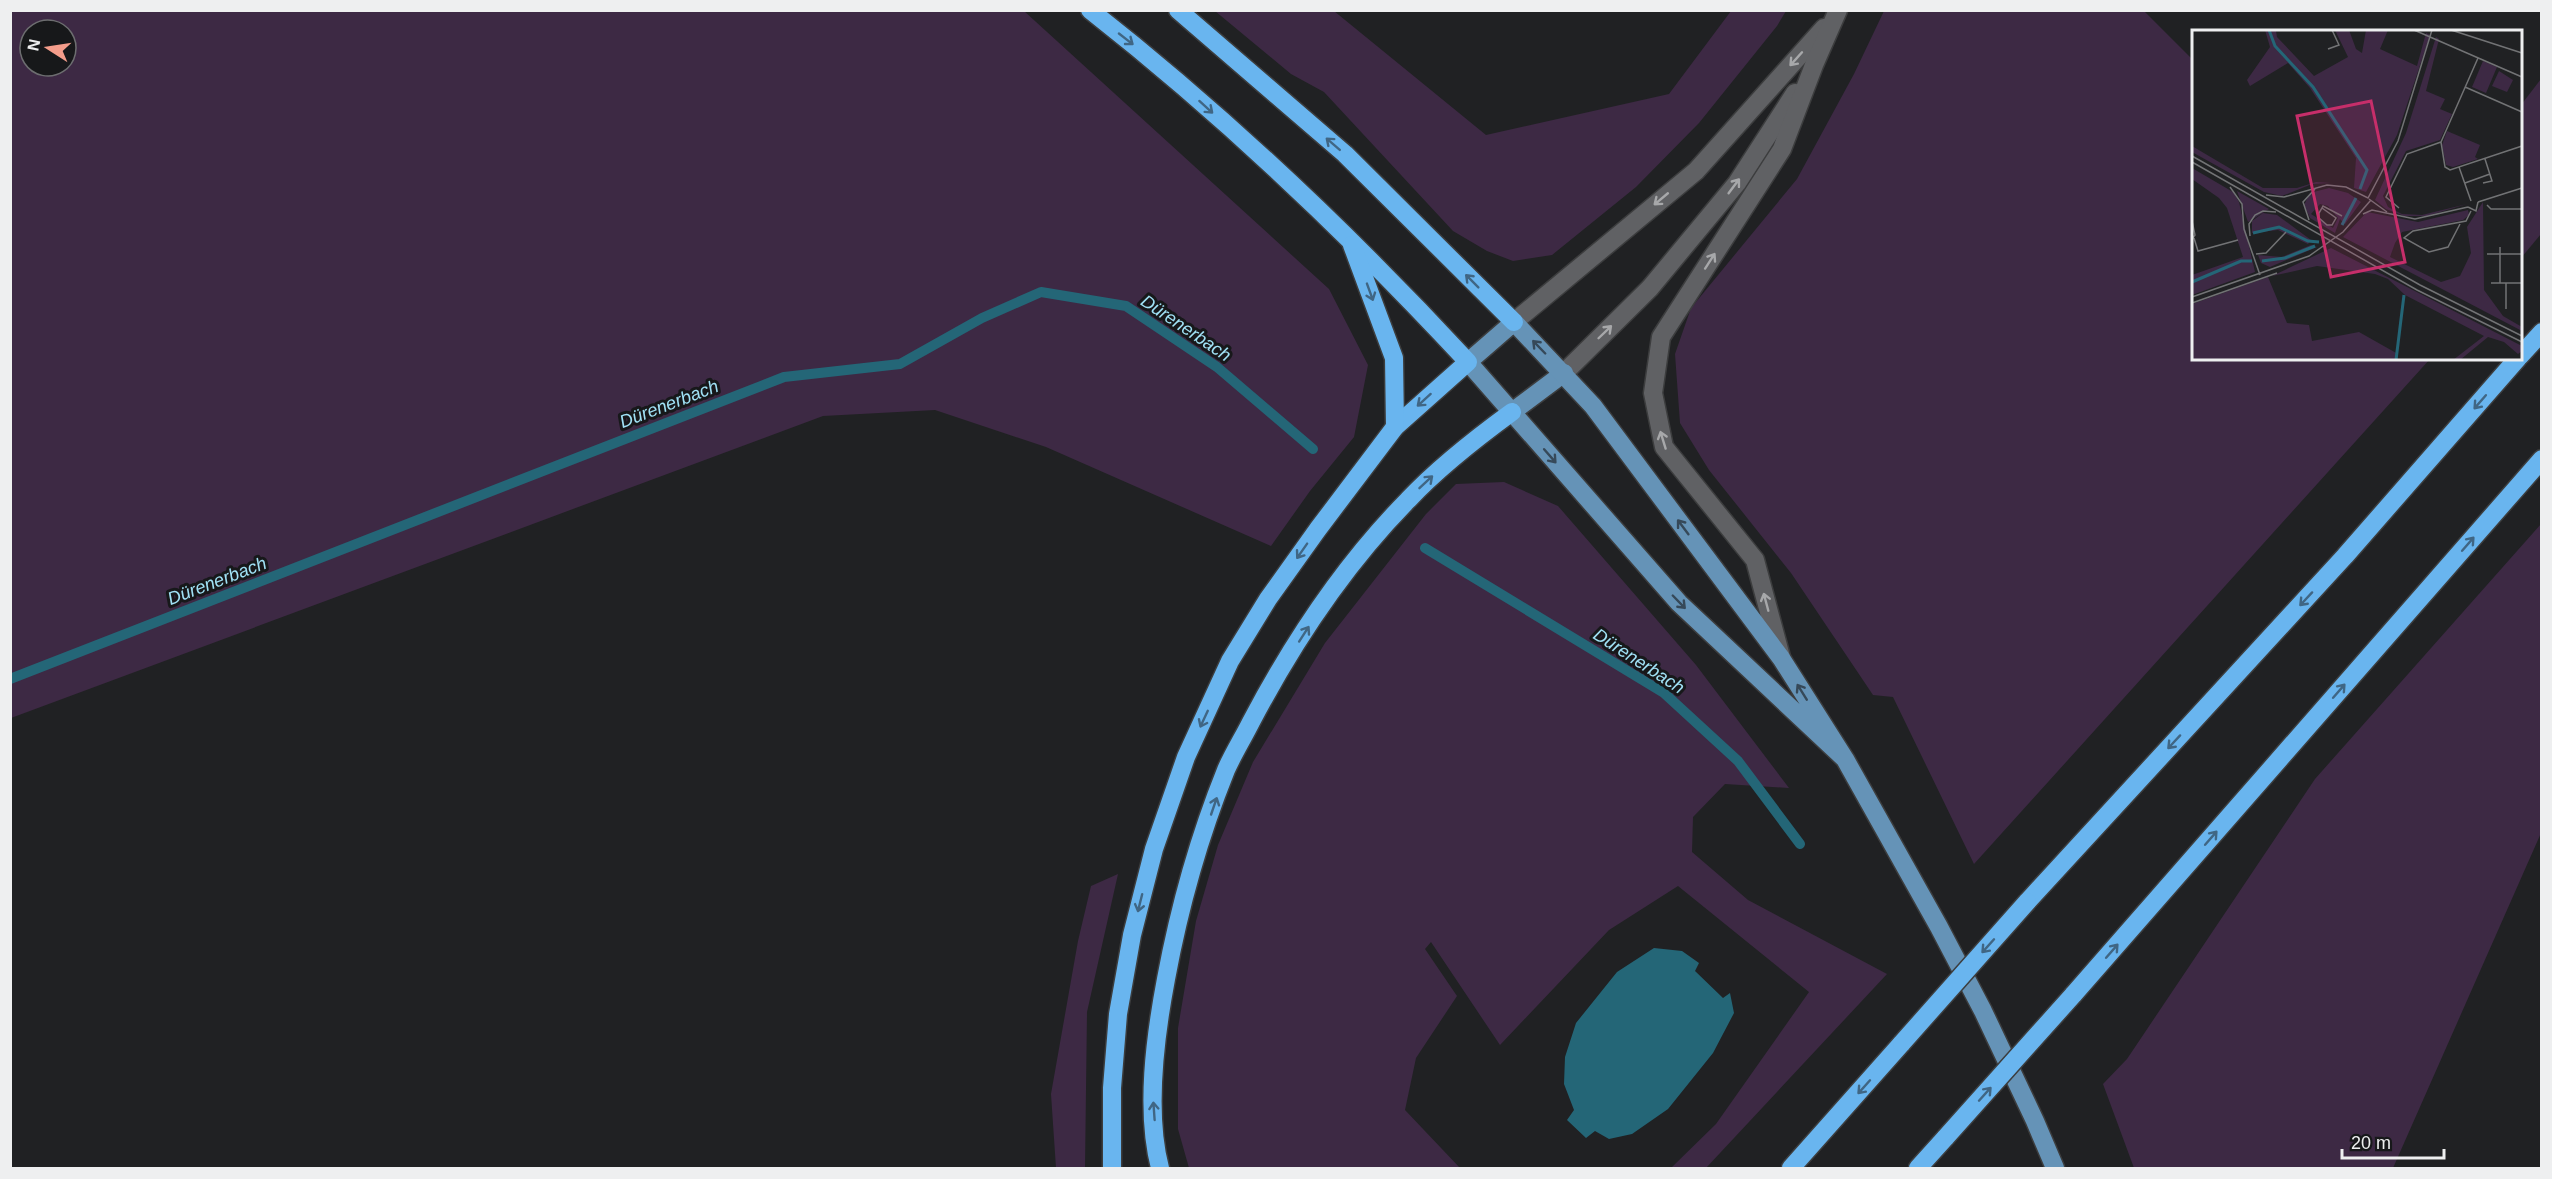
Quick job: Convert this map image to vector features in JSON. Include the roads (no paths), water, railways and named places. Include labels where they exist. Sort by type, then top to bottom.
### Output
[{"type":"highway","points":[[1090,10],[1163,68],[1350,238],[1468,362],[1395,427],[1268,599],[1230,661],[1186,757],[1154,849],[1132,935],[1117,1025],[1112,1088],[1112,1168]]},
{"type":"highway","points":[[1178,10],[1345,154],[1514,322]]},
{"type":"highway","points":[[1350,238],[1394,358],[1395,427]]},
{"type":"highway","points":[[2522,354],[2541,332]]},
{"type":"highway","points":[[1791,1168],[2027,902],[2345,556],[2516,360]]},
{"type":"highway","points":[[1160,1168],[1157,1157],[1152,1089],[1158,1020],[1173,945],[1194,861],[1227,769],[1273,681],[1362,552],[1407,500],[1460,451],[1512,412]]},
{"type":"highway","points":[[1918,1168],[2073,995],[2541,459]]},
{"type":"main road","points":[[1837,13],[1696,171],[1468,362],[1679,603],[1845,759]]},
{"type":"main road","points":[[1781,658],[1755,560],[1664,447],[1653,393],[1661,337],[1782,149],[1814,65],[1837,13]]},
{"type":"main road","points":[[1512,412],[1564,373],[1650,288],[1737,183],[1814,65]]},
{"type":"main road","points":[[1514,322],[1593,406],[1781,658],[1845,759],[1901,856],[1983,1011],[2035,1120],[2055,1168]]},
{"type":"water","points":[[1654,948],[1682,951],[1699,963],[1695,971],[1723,998],[1730,993],[1734,1013],[1713,1053],[1668,1109],[1632,1134],[1609,1139],[1595,1131],[1586,1138],[1567,1120],[1574,1110],[1564,1084],[1565,1057],[1576,1023],[1617,972]]},
{"type":"waterway","name":"Dürenerbach","points":[[10,679],[784,377],[900,364],[982,318],[1041,292],[1126,306],[1217,367],[1313,449]]},
{"type":"waterway","name":"Dürenerbach","points":[[1425,548],[1664,693],[1738,761],[1800,844]]}]
